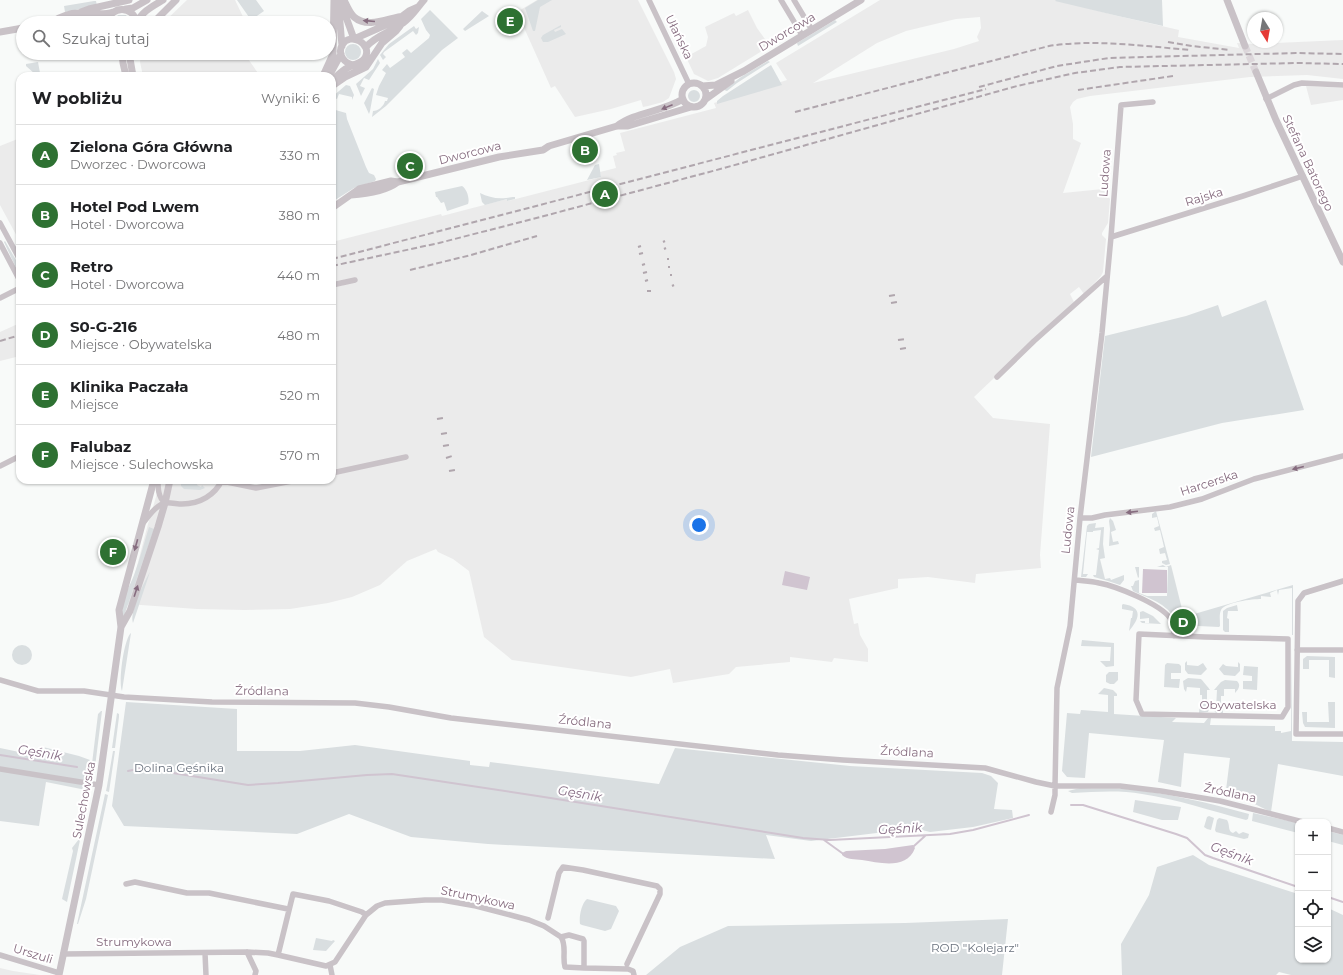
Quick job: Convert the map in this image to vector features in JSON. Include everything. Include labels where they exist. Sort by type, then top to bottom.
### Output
[{"type":"street","points":[[62,16],[129,0]]},
{"type":"street","points":[[79,13],[104,14],[117,10],[133,8],[147,0]]},
{"type":"street","points":[[141,16],[163,0]]},
{"type":"street","points":[[160,16],[176,0]]},
{"type":"street","points":[[334,0],[334,16]]},
{"type":"street","points":[[331,72],[341,54],[342,46],[338,0]]},
{"type":"street","points":[[343,0],[352,14],[360,20],[372,22],[404,16]]},
{"type":"street","points":[[343,0],[346,17],[354,39],[362,42],[366,47]]},
{"type":"street","points":[[336,83],[345,77],[366,68],[382,43],[412,16],[424,0]]},
{"type":"street","name":"Ułańska","points":[[649,0],[689,84]]},
{"type":"street","points":[[781,0],[802,36]]},
{"type":"street","points":[[794,0],[812,30]]},
{"type":"street","name":"Dworcowa","points":[[702,86],[716,85],[744,71],[861,0]]},
{"type":"street","points":[[1227,0],[1245,46]]},
{"type":"street","points":[[342,46],[347,41],[404,16],[410,11],[418,8]]},
{"type":"street","points":[[126,9],[134,16]]},
{"type":"street","points":[[110,16],[113,12]]},
{"type":"street","points":[[336,78],[348,67],[362,62],[366,47],[377,37],[400,26]]},
{"type":"street","points":[[0,32],[16,29]]},
{"type":"street","points":[[341,54],[347,63],[354,65]]},
{"type":"street","points":[[123,60],[125,72]]},
{"type":"street","points":[[131,60],[132,72]]},
{"type":"street","points":[[325,72],[330,60]]},
{"type":"street","name":"Dworcowa","points":[[706,99],[744,71]]},
{"type":"street","name":"Stefana Batorego","points":[[1256,72],[1266,98],[1343,262]]},
{"type":"street","points":[[695,83],[702,86],[706,92],[706,99],[699,107],[691,107],[683,99],[684,90],[689,84],[695,83]]},
{"type":"street","points":[[1266,98],[1294,85],[1343,85]]},
{"type":"street","name":"Dworcowa","points":[[617,126],[625,120],[668,107],[683,99]]},
{"type":"street","name":"Ludowa","points":[[1055,786],[1056,688],[1070,625],[1080,518],[1102,333],[1121,105],[1153,102]]},
{"type":"street","name":"Dworcowa","points":[[336,205],[359,189],[366,187],[391,181],[398,182],[524,152],[542,150],[549,146],[617,126],[628,126],[691,107]]},
{"type":"street","name":"Rajska","points":[[1111,237],[1303,176]]},
{"type":"street","points":[[0,223],[16,253]]},
{"type":"street","points":[[0,244],[16,274]]},
{"type":"street","points":[[997,377],[1107,276]]},
{"type":"street","points":[[336,284],[355,280]]},
{"type":"street","points":[[0,298],[16,290]]},
{"type":"street","name":"Harcerska","points":[[1080,518],[1092,518],[1104,515],[1170,507],[1202,499],[1254,479],[1343,456]]},
{"type":"street","points":[[336,472],[406,457]]},
{"type":"street","points":[[0,466],[16,458]]},
{"type":"street","name":"Sulechowska","points":[[59,974],[99,786],[121,627],[118,610],[153,484]]},
{"type":"street","points":[[158,484],[159,494],[165,503],[184,504],[201,500],[215,491],[220,484]]},
{"type":"street","name":"Sulechowska","points":[[121,627],[130,611],[165,503],[169,484]]},
{"type":"street","points":[[237,484],[256,488],[277,484]]},
{"type":"street","name":"Sulechowska","points":[[142,524],[153,511],[165,503]]},
{"type":"street","points":[[1074,580],[1106,585],[1151,603],[1161,609],[1171,619],[1174,626],[1174,636]]},
{"type":"street","points":[[1343,581],[1304,593],[1298,601],[1296,734],[1343,734]]},
{"type":"street","name":"Obywatelska","points":[[1139,634],[1174,636],[1288,639],[1288,707],[1282,717],[1142,714],[1136,700],[1139,634]]},
{"type":"street","points":[[1297,650],[1343,650]]},
{"type":"street","name":"Źródlana","points":[[0,680],[38,691],[84,691],[124,697],[206,701],[355,703],[389,707],[452,718],[778,755],[985,768],[1055,786],[1120,786],[1161,790],[1220,802],[1295,820]]},
{"type":"street","points":[[0,769],[99,786]]},
{"type":"street","points":[[1051,812],[1055,795],[1055,786]]},
{"type":"street","points":[[1331,829],[1343,832]]},
{"type":"street","points":[[548,918],[559,873],[563,867],[657,886],[660,889],[660,894],[627,964]]},
{"type":"street","points":[[126,884],[135,882],[187,893],[209,893],[288,909]]},
{"type":"street","points":[[278,955],[292,894],[329,902],[362,912],[366,915]]},
{"type":"street","name":"Strumykowa","points":[[63,954],[247,952],[268,953],[326,966],[335,962],[366,915],[377,906],[385,903],[442,900],[476,906],[529,920],[544,926],[561,937],[569,935],[584,940],[584,968]]},
{"type":"street","points":[[561,937],[564,943],[565,967],[627,969],[634,973]]},
{"type":"street","points":[[247,952],[256,971],[255,975]]},
{"type":"street","points":[[205,953],[206,975]]},
{"type":"street","name":"Urszuli","points":[[0,955],[59,974]]},
{"type":"street","points":[[330,965],[332,975]]},
{"type":"shaded area","points":[[187,0],[235,0],[243,16],[170,16]]},
{"type":"shaded area","points":[[537,0],[638,0],[674,72],[676,79],[669,98],[663,102],[648,106],[643,107],[641,100],[611,109],[575,117],[555,86],[551,88],[517,12]]},
{"type":"shaded area","points":[[880,0],[1056,0],[1179,30],[1178,37],[1239,48],[1237,43],[1247,44],[1247,48],[1283,48],[1283,43],[1343,40],[1343,79],[1307,75],[1250,77],[1090,96],[1077,99],[1073,102],[1070,107],[1073,124],[1073,139],[1081,143],[1063,193],[1103,189],[1110,199],[1108,223],[1102,233],[1106,239],[1103,272],[1084,294],[1079,287],[1070,294],[1074,302],[974,397],[993,418],[1050,424],[1040,555],[1041,568],[976,574],[975,583],[928,577],[898,579],[898,588],[849,599],[854,624],[858,623],[860,635],[868,649],[868,662],[834,658],[832,662],[790,657],[790,662],[736,667],[729,674],[673,683],[670,669],[631,677],[512,660],[484,637],[469,571],[453,559],[438,552],[436,549],[407,561],[380,585],[352,597],[328,603],[290,609],[245,610],[197,609],[127,604],[160,484],[336,484],[336,241],[441,214],[442,216],[507,199],[508,201],[601,177],[600,172],[616,168],[613,156],[617,155],[616,153],[625,151],[620,133],[716,108],[714,103],[787,80],[776,63]],"holes":[[[980,17],[981,28],[977,37],[979,41],[954,49],[813,83],[877,43],[906,31],[956,19]]]},
{"type":"shaded area","points":[[748,10],[757,28],[770,46],[718,78],[708,81],[694,74],[686,57],[706,46],[708,37],[705,27],[734,13],[736,16]]},
{"type":"shaded area","points":[[140,60],[249,60],[257,72],[142,72]]},
{"type":"shaded area","points":[[1306,86],[1343,88],[1343,100],[1311,105]]},
{"type":"shaded area","points":[[16,140],[16,235],[0,205],[0,146]]},
{"type":"shaded area","points":[[16,325],[16,357],[0,361],[0,332]]},
{"type":"shaded area","points":[[1143,569],[1167,570],[1167,593],[1142,593]]},
{"type":"shaded area","points":[[785,571],[810,577],[807,590],[782,585]]},
{"type":"shaded area","points":[[913,845],[915,848],[906,860],[892,863],[851,859],[842,855],[842,853],[846,851],[885,849]]},
{"type":"shaded area","points":[[0,968],[13,971],[40,975],[0,975]]},
{"type":"green space","points":[[237,0],[256,0],[264,11],[257,16],[248,16]]},
{"type":"green space","points":[[538,0],[552,0],[540,7],[535,31],[533,31],[525,8]]},
{"type":"green space","points":[[1162,0],[1163,26],[1055,1]]},
{"type":"green space","points":[[96,1],[97,6],[65,12],[64,6]]},
{"type":"green space","points":[[430,10],[458,38],[442,50],[386,106],[372,117],[373,111],[380,108],[388,98],[376,95],[386,73],[382,70],[387,64],[390,68],[405,57],[402,53],[407,49],[411,53],[429,38],[430,35],[421,19]]},
{"type":"green space","points":[[482,11],[489,16],[465,31],[463,29]]},
{"type":"green space","points":[[835,20],[837,22],[798,46],[797,43]]},
{"type":"green space","points":[[561,25],[561,27],[554,30],[555,32],[562,29],[566,34],[548,42],[543,42],[541,38],[543,35]]},
{"type":"green space","points":[[414,26],[416,29],[419,27],[418,33],[416,35],[413,31],[384,52],[383,54],[386,57],[383,60],[380,55],[389,44]]},
{"type":"green space","points":[[353,44],[360,49],[361,52],[356,59],[353,60],[346,55],[345,52],[350,45]]},
{"type":"green space","points":[[378,59],[380,63],[369,80],[364,78],[360,86],[365,88],[361,96],[356,84],[373,69]]},
{"type":"green space","points":[[768,61],[770,62],[727,91],[724,90],[741,77]]},
{"type":"green space","points":[[38,62],[40,72],[33,72],[26,66],[26,64]]},
{"type":"green space","points":[[771,65],[782,85],[717,104],[717,101],[723,96]]},
{"type":"green space","points":[[346,85],[350,86],[354,95],[352,100],[352,97],[339,94],[337,99],[336,94]]},
{"type":"green space","points":[[372,88],[374,89],[369,114],[364,103]]},
{"type":"green space","points":[[696,90],[699,91],[699,101],[692,102],[689,101],[688,94],[689,91]]},
{"type":"green space","points":[[336,110],[346,113],[366,167],[369,173],[374,175],[376,179],[375,181],[354,188],[336,199]]},
{"type":"green space","points":[[599,164],[601,177],[587,180],[595,165]]},
{"type":"green space","points":[[462,186],[468,194],[468,204],[447,211],[444,202],[441,203],[436,197],[435,192]]},
{"type":"green space","points":[[480,193],[492,197],[515,197],[515,199],[507,201],[507,199],[485,205],[482,202]]},
{"type":"green space","points":[[5,241],[16,260],[16,268],[4,242]]},
{"type":"green space","points":[[1266,300],[1304,410],[1222,423],[1091,457],[1105,336],[1186,316],[1218,305],[1222,317]]},
{"type":"green space","points":[[181,484],[197,484],[201,487],[202,485],[205,488],[200,490],[184,489]]},
{"type":"green space","points":[[1156,511],[1170,564],[1166,565],[1162,563],[1162,561],[1167,560],[1165,553],[1160,554],[1159,549],[1164,547],[1160,530],[1155,531],[1154,528],[1159,526],[1157,517],[1152,518],[1152,514]]},
{"type":"green space","points":[[1110,518],[1113,521],[1116,530],[1111,532],[1113,542],[1118,541],[1119,544],[1109,546],[1109,521]]},
{"type":"green space","points":[[1096,523],[1095,528],[1104,527],[1103,544],[1105,558],[1100,559],[1105,579],[1110,578],[1111,580],[1124,575],[1124,580],[1120,585],[1094,577],[1093,575],[1096,575],[1099,550],[1096,549],[1099,548],[1101,530],[1087,532],[1083,574],[1088,574],[1086,577],[1081,577],[1087,526],[1089,524]]},
{"type":"green space","points":[[149,527],[154,529],[123,619],[123,602],[136,569]]},
{"type":"green space","points":[[1171,565],[1184,617],[1293,585],[1293,635],[1292,588],[1279,590],[1278,595],[1277,590],[1270,593],[1271,597],[1261,596],[1261,599],[1240,602],[1224,607],[1221,610],[1219,627],[1178,625],[1165,607],[1154,600],[1133,591],[1131,586],[1133,586],[1135,581],[1139,580],[1139,593],[1147,596],[1167,596],[1168,567],[1166,567]]},
{"type":"green space","points":[[1135,567],[1139,567],[1139,577],[1138,578]]},
{"type":"green space","points":[[150,572],[133,623],[132,618],[135,605]]},
{"type":"green space","points":[[1123,604],[1129,605],[1137,610],[1138,614],[1136,622],[1129,631],[1133,611],[1122,609]]},
{"type":"green space","points":[[1237,605],[1238,611],[1228,611],[1227,618],[1229,619],[1229,632],[1225,632],[1223,630],[1223,611]]},
{"type":"green space","points":[[1143,611],[1153,616],[1161,624],[1142,623],[1140,621],[1149,623],[1149,618],[1140,619],[1140,612]]},
{"type":"green space","points":[[131,633],[122,691],[122,661],[126,643]]},
{"type":"green space","points":[[1082,640],[1114,643],[1114,666],[1106,667],[1100,661],[1110,661],[1111,647],[1081,646]]},
{"type":"green space","points":[[1292,644],[1292,741],[1343,742],[1343,776],[1278,764],[1271,812],[1226,790],[1230,758],[1184,753],[1181,787],[1158,782],[1164,740],[1089,733],[1085,778],[1067,777],[1062,771],[1067,713],[1080,714],[1081,710],[1108,712],[1108,695],[1098,694],[1104,688],[1113,690],[1117,694],[1117,696],[1114,696],[1114,714],[1176,718],[1172,722],[1204,723],[1208,718],[1211,718],[1210,725],[1275,726],[1275,731],[1281,731],[1281,733],[1291,731]]},
{"type":"green space","points":[[22,645],[29,648],[32,655],[29,662],[22,665],[15,662],[12,655],[15,648]]},
{"type":"green space","points":[[1307,656],[1335,657],[1335,678],[1329,677],[1329,660],[1309,660],[1309,669],[1303,669],[1303,659]]},
{"type":"green space","points":[[1187,661],[1187,665],[1198,666],[1203,663],[1207,669],[1201,675],[1188,674],[1185,670],[1185,663]]},
{"type":"green space","points":[[1238,662],[1240,664],[1240,671],[1235,676],[1224,675],[1219,669],[1223,664],[1226,666],[1238,667]]},
{"type":"green space","points":[[1167,663],[1179,664],[1181,666],[1181,673],[1171,673],[1171,679],[1180,679],[1179,688],[1164,687],[1165,665]]},
{"type":"green space","points":[[1244,666],[1258,667],[1257,690],[1243,689],[1243,681],[1252,681],[1252,676],[1243,675]]},
{"type":"green space","points":[[1109,672],[1118,672],[1118,680],[1114,684],[1106,682],[1106,675]]},
{"type":"green space","points":[[1188,678],[1201,679],[1210,690],[1207,690],[1208,712],[1199,713],[1200,702],[1202,702],[1200,688],[1187,687],[1186,692],[1184,689],[1183,681]]},
{"type":"green space","points":[[1225,680],[1237,681],[1239,687],[1235,693],[1235,689],[1224,689],[1224,696],[1221,696],[1221,702],[1223,702],[1223,714],[1216,713],[1213,709],[1216,709],[1217,690],[1214,690],[1221,682]]},
{"type":"green space","name":"Dolina Gęśnika","points":[[126,702],[237,709],[237,751],[300,751],[355,745],[470,761],[470,765],[489,767],[490,762],[659,784],[675,748],[850,766],[982,773],[991,776],[998,783],[994,809],[1012,810],[1013,818],[973,827],[930,832],[922,830],[885,832],[811,841],[766,835],[775,859],[488,844],[411,837],[349,814],[297,834],[124,826],[112,806]]},
{"type":"green space","points":[[1328,702],[1335,702],[1335,728],[1305,727],[1302,712],[1307,712],[1307,722],[1329,722]]},
{"type":"green space","points":[[101,711],[94,775],[90,780],[98,714]]},
{"type":"green space","points":[[117,713],[119,714],[119,717],[115,748],[112,748]]},
{"type":"green space","points":[[43,747],[90,760],[86,790],[46,782],[39,826],[0,821],[0,748],[24,753]]},
{"type":"green space","points":[[113,751],[115,751],[109,792],[106,791]]},
{"type":"green space","points":[[1080,788],[1126,789],[1157,793],[1204,802],[1249,814],[1248,819],[1246,820],[1155,796],[1125,792],[1072,793],[1068,791]]},
{"type":"green space","points":[[105,794],[108,795],[86,899],[77,924]]},
{"type":"green space","points":[[1135,800],[1181,807],[1178,820],[1162,820],[1133,812]]},
{"type":"green space","points":[[1253,813],[1295,822],[1295,832],[1252,821]]},
{"type":"green space","points":[[1209,816],[1214,818],[1211,830],[1204,827],[1207,817]]},
{"type":"green space","points":[[1219,818],[1227,820],[1231,832],[1233,833],[1236,831],[1239,834],[1243,832],[1249,834],[1248,838],[1244,839],[1216,832],[1217,820]]},
{"type":"green space","points":[[1331,832],[1343,835],[1343,845],[1331,842]]},
{"type":"green space","points":[[79,839],[67,902],[62,899],[73,851],[72,848]]},
{"type":"green space","points":[[1193,855],[1209,865],[1295,893],[1295,963],[1331,963],[1331,909],[1343,915],[1343,975],[1291,975],[1279,972],[1276,975],[1122,975],[1121,944],[1149,895],[1157,867]]},
{"type":"green space","points":[[587,899],[616,906],[619,911],[611,929],[605,931],[580,924],[581,911],[583,904]]},
{"type":"green space","name":"ROD \"Kolejarz\"","points":[[1008,919],[1002,975],[646,975],[680,947],[728,926],[905,923]]},
{"type":"green space","points":[[316,938],[335,941],[326,951],[313,950]]},
{"type":"waterway","name":"Gęśnik","points":[[0,755],[77,767]]},
{"type":"waterway","name":"Gęśnik","points":[[128,771],[142,768],[248,785],[392,774],[803,838],[830,840],[950,834],[973,830],[1029,815]]},
{"type":"waterway","name":"Gęśnik","points":[[1071,805],[1083,805],[1176,834],[1187,838],[1205,855],[1295,886]]},
{"type":"waterway","points":[[914,846],[925,836]]},
{"type":"waterway","points":[[824,840],[842,853]]},
{"type":"waterway","name":"Gęśnik","points":[[1331,898],[1343,902]]},
{"type":"tunnel","points":[[1245,46],[1256,72]]},
{"type":"railway","points":[[1168,42],[1230,50]]},
{"type":"railway","points":[[795,112],[1049,46],[1101,43],[1190,50]]},
{"type":"railway","points":[[979,87],[1057,66],[1109,58],[1296,53],[1343,54]]},
{"type":"railway","points":[[336,265],[439,243],[544,216],[724,168],[1017,86],[1075,73],[1120,67],[1297,63],[1343,64]]},
{"type":"railway","points":[[1078,90],[1173,76]]},
{"type":"railway","points":[[336,258],[986,89]]},
{"type":"railway","points":[[410,270],[471,255],[537,236]]},
{"type":"railway","points":[[639,254],[643,253]]},
{"type":"railway","points":[[643,273],[647,272]]},
{"type":"railway","points":[[889,296],[895,295]]},
{"type":"railway","points":[[891,303],[897,302]]},
{"type":"railway","points":[[0,341],[16,336]]},
{"type":"railway","points":[[898,340],[905,339]]},
{"type":"railway","points":[[900,349],[906,348]]},
{"type":"railway","points":[[437,419],[443,418]]},
{"type":"railway","points":[[441,434],[447,433]]},
{"type":"railway","points":[[443,446],[449,445]]},
{"type":"railway","points":[[446,458],[452,456]]},
{"type":"railway","points":[[449,471],[455,470]]},
{"type":"place","name":"Klinika Paczała","points":[[510,21]]},
{"type":"place","name":"Hotel Pod Lwem","points":[[585,150]]},
{"type":"place","name":"Retro","points":[[410,166]]},
{"type":"place","name":"Zielona Góra Główna","points":[[605,194]]},
{"type":"place","name":"Falubaz","points":[[113,552]]},
{"type":"place","name":"S0-G-216","points":[[1183,622]]}]
